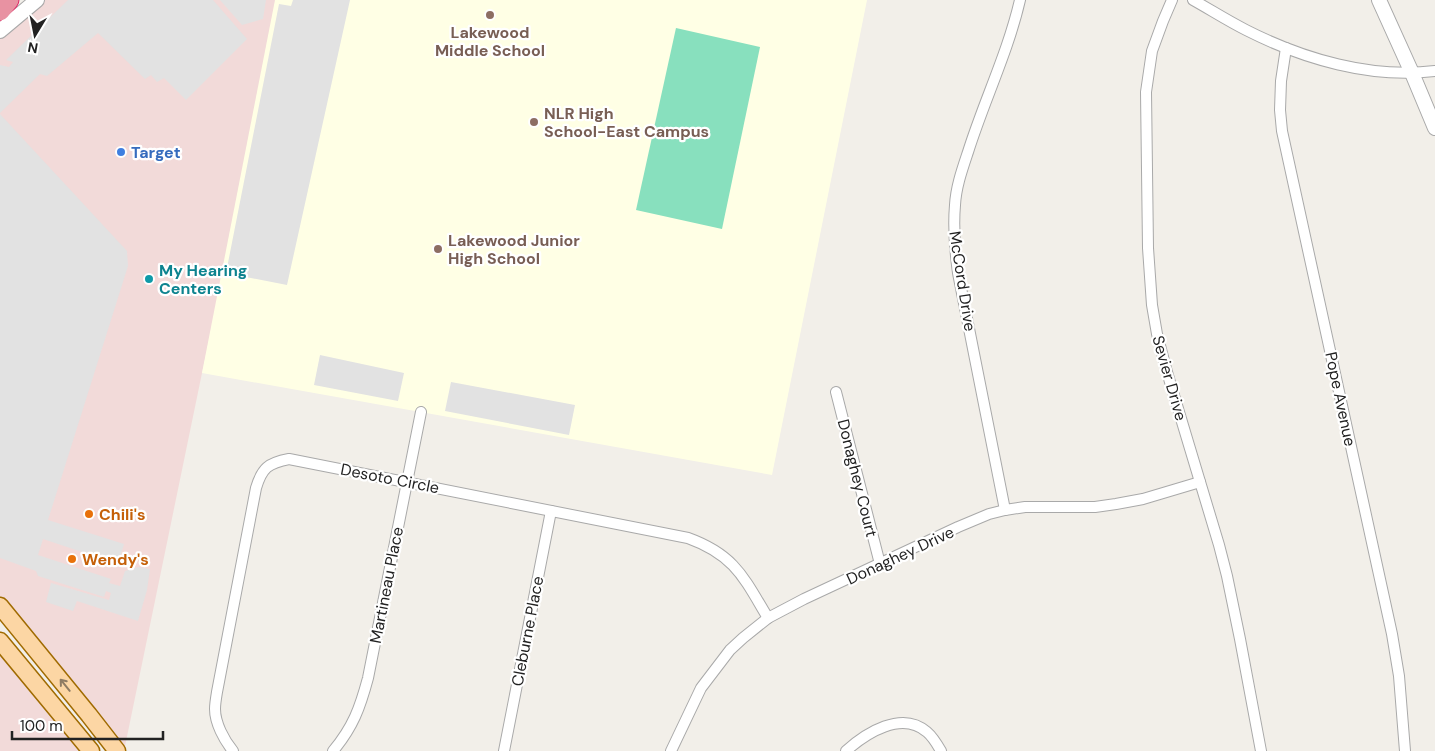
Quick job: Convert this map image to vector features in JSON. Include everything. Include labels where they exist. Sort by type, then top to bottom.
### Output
[{"type":"highway","points":[[0,11],[9,0]]},
{"type":"main road","points":[[0,606],[117,751]]},
{"type":"main road","points":[[0,641],[90,751]]},
{"type":"street","points":[[0,31],[37,0]]},
{"type":"street","name":"McCord Drive","points":[[1005,510],[958,273],[954,226],[958,183],[1010,37],[1020,0]]},
{"type":"street","name":"Sevier Drive","points":[[1172,0],[1162,21],[1152,51],[1146,92],[1149,275],[1152,305],[1167,372],[1227,576],[1261,751]]},
{"type":"street","points":[[1193,0],[1246,30],[1286,48],[1337,64],[1375,71],[1412,73],[1435,71]]},
{"type":"street","points":[[1379,0],[1435,128]]},
{"type":"street","name":"Pope Avenue","points":[[1286,48],[1281,81],[1280,110],[1282,131],[1392,634],[1399,676],[1406,751]]},
{"type":"street","name":"Donaghey Court","points":[[836,392],[880,564]]},
{"type":"street","name":"Martineau Place","points":[[333,751],[353,723],[361,705],[421,412]]},
{"type":"street","name":"Desoto Circle","points":[[233,751],[222,734],[216,718],[217,692],[256,488],[263,472],[268,466],[288,459],[688,538],[718,552],[730,562],[742,574],[768,618]]},
{"type":"street","name":"Donaghey Drive","points":[[671,751],[701,688],[730,650],[768,618],[804,599],[989,514],[1025,507],[1095,507],[1116,504],[1200,482]]},
{"type":"street","name":"Cleburne Place","points":[[504,751],[551,510]]},
{"type":"street","points":[[846,751],[875,731],[889,725],[904,723],[926,730],[933,737],[941,751]]},
{"type":"shaded area","points":[[35,0],[278,0],[252,142],[124,751],[0,608],[0,32]]},
{"type":"shaded area","points":[[68,0],[213,0],[247,39],[186,100],[164,78],[157,82],[151,75],[145,79],[98,33],[47,76],[40,74],[0,113],[0,65],[9,67],[13,62],[6,60]]},
{"type":"shaded area","points":[[220,0],[266,0],[263,19],[242,25]]},
{"type":"shaded area","points":[[275,0],[867,0],[772,475],[202,373]]},
{"type":"shaded area","points":[[293,0],[350,0],[287,285],[226,273],[279,4],[291,6]]},
{"type":"shaded area","points":[[0,114],[127,251],[128,266],[48,520],[124,544],[118,564],[43,539],[38,555],[111,579],[109,583],[120,586],[125,571],[139,567],[150,569],[147,590],[138,621],[77,601],[73,611],[46,602],[51,583],[109,600],[111,593],[106,591],[104,597],[38,576],[36,571],[0,558]]},
{"type":"shaded area","points":[[320,355],[404,373],[398,401],[314,385]]},
{"type":"shaded area","points":[[451,382],[575,405],[569,435],[445,411]]},
{"type":"shaded area","points":[[0,641],[91,751],[0,751]]},
{"type":"green space","points":[[676,28],[760,47],[722,229],[636,210]]},
{"type":"place","name":"Lakewood Middle School","points":[[490,15]]},
{"type":"place","name":"NLR High School-East Campus","points":[[534,122]]},
{"type":"place","name":"Target","points":[[121,152]]},
{"type":"place","name":"Lakewood Junior High School","points":[[438,249]]},
{"type":"place","name":"My Hearing Centers","points":[[149,279]]},
{"type":"place","name":"Chili's","points":[[89,514]]},
{"type":"place","name":"Wendy's","points":[[72,559]]}]
